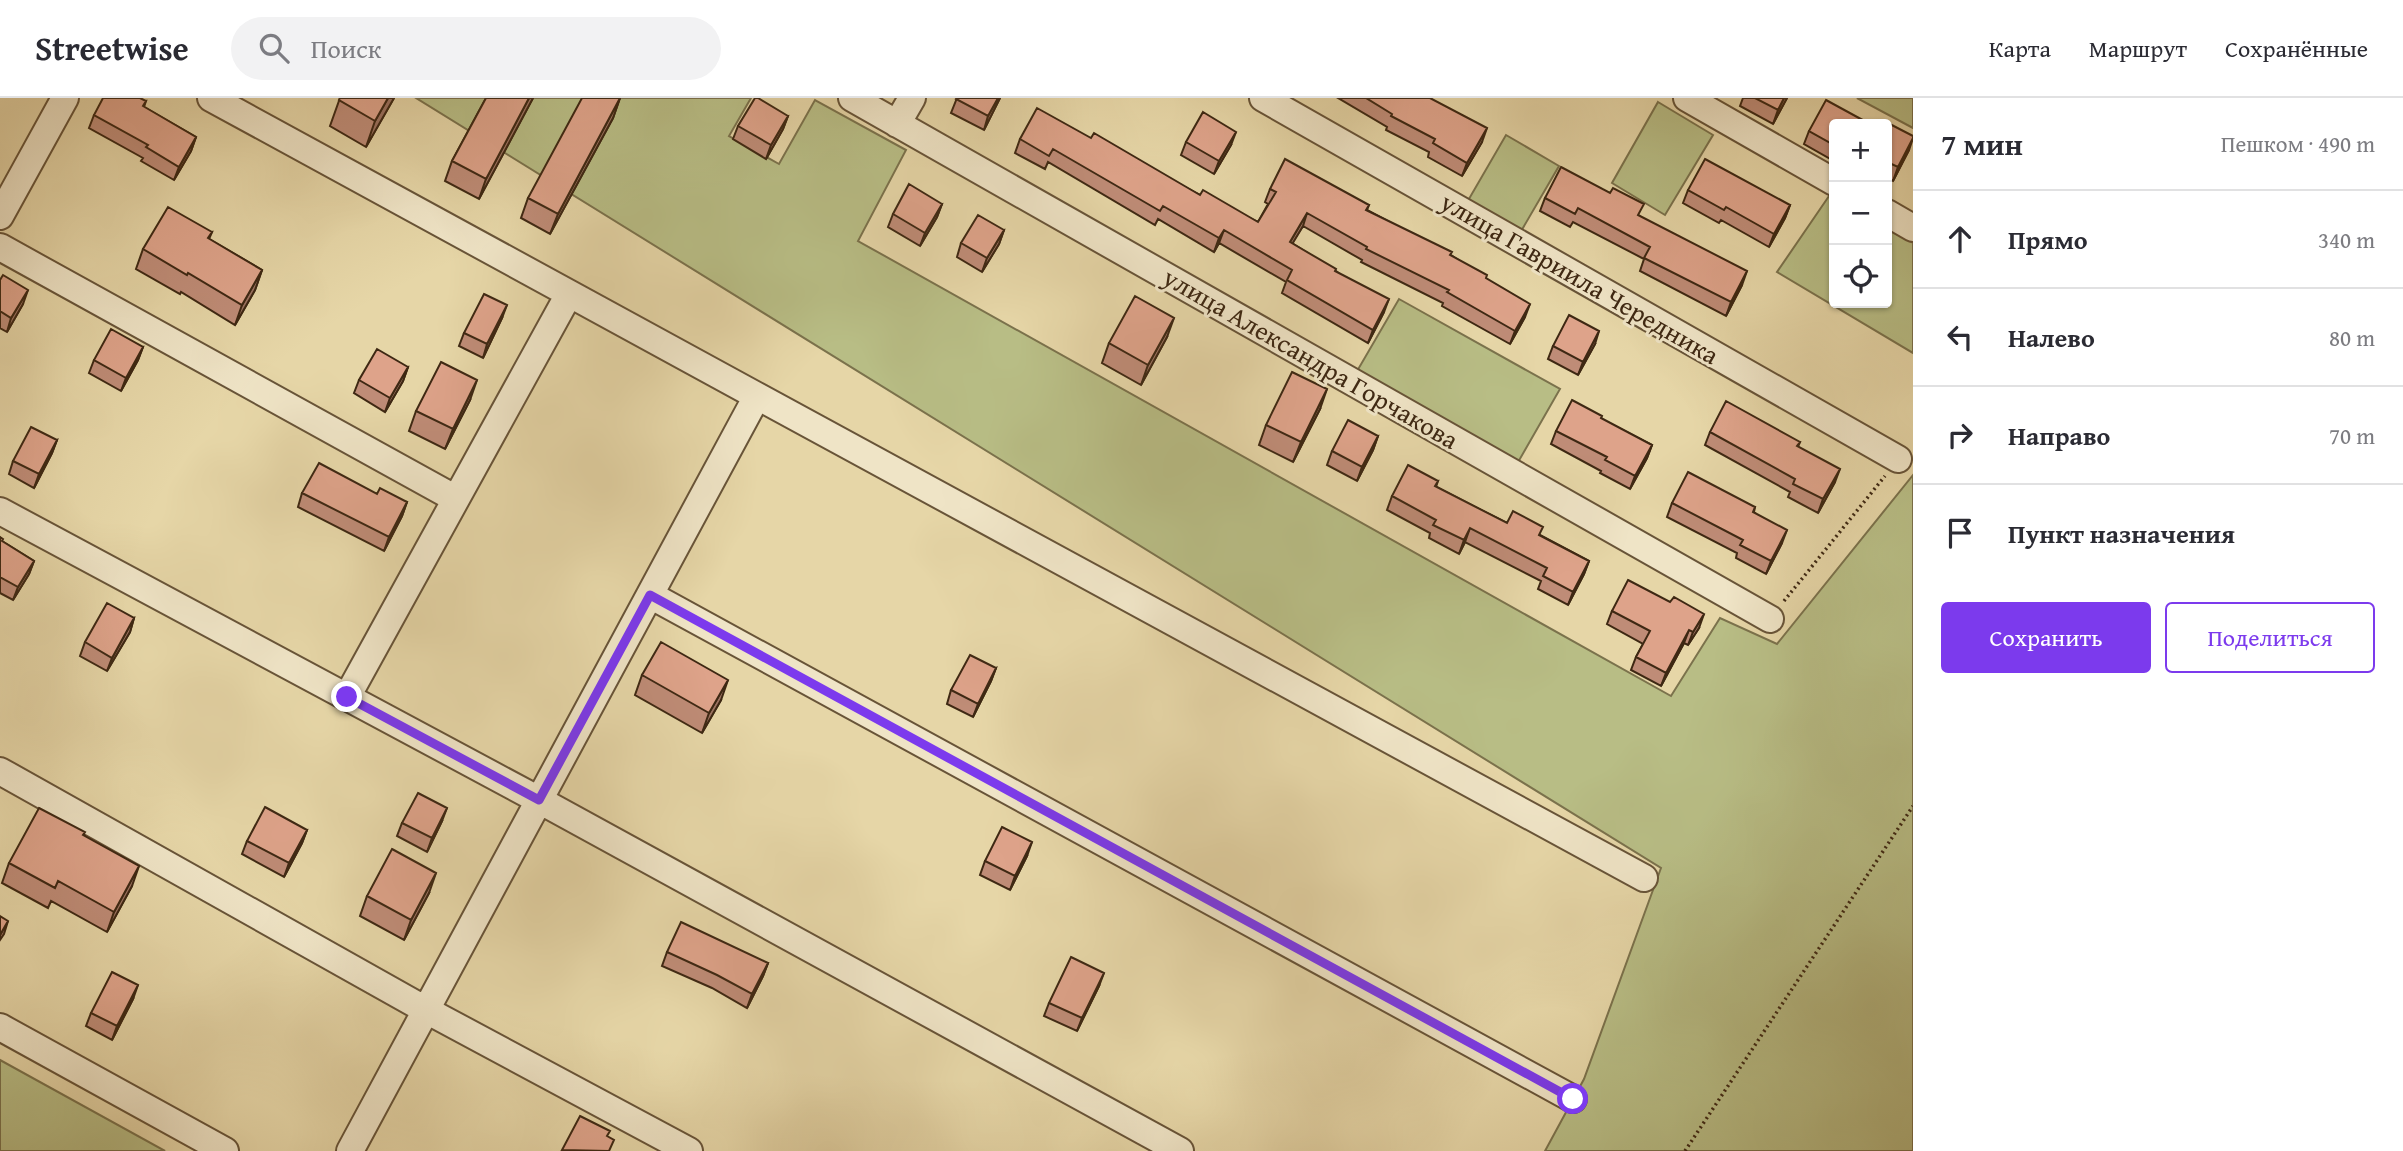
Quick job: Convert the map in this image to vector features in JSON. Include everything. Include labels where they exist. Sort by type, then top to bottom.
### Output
[{"type":"street","points":[[0,216],[65,98]]},
{"type":"street","points":[[211,98],[1644,878]]},
{"type":"street","name":"улица Александра Горчакова","points":[[852,98],[1770,619]]},
{"type":"street","points":[[897,124],[912,98]]},
{"type":"street","name":"улица Гавриила Чередника","points":[[1263,98],[1898,459]]},
{"type":"street","points":[[1687,98],[1829,179]]},
{"type":"street","points":[[1892,215],[1913,228]]},
{"type":"street","points":[[0,247],[456,499]]},
{"type":"street","points":[[347,697],[569,294]]},
{"type":"street","points":[[350,1151],[757,396]]},
{"type":"street","points":[[0,511],[539,800],[1180,1151]]},
{"type":"street","points":[[650,595],[1573,1099]]},
{"type":"street","points":[[0,771],[426,1010],[689,1151]]},
{"type":"street","points":[[0,1027],[225,1151]]},
{"type":"path","points":[[1770,619],[1898,459]]},
{"type":"path","points":[[1685,1151],[1913,806]]},
{"type":"green space","points":[[416,98],[751,98],[729,136],[779,164],[815,100],[906,150],[858,241],[1671,696],[1720,618],[1777,644],[1913,475],[1913,1151],[1545,1151],[1584,1079],[1661,868]]},
{"type":"green space","points":[[1857,98],[1913,98],[1913,128]]},
{"type":"green space","points":[[1658,102],[1713,135],[1665,215],[1612,183]]},
{"type":"green space","points":[[1506,135],[1559,166],[1520,233],[1466,204]]},
{"type":"green space","points":[[1829,196],[1829,303],[1777,272]]},
{"type":"green space","points":[[1892,231],[1913,243],[1913,353],[1837,308],[1892,308]]},
{"type":"green space","points":[[1399,299],[1560,389],[1517,464],[1353,378]]},
{"type":"green space","points":[[0,1060],[165,1151],[0,1151]]},
{"type":"building","points":[[103,98],[140,98],[146,101],[143,106],[196,137],[179,167],[146,147],[148,145],[94,115]]},
{"type":"building","points":[[388,98],[375,121],[339,100]]},
{"type":"building","points":[[486,98],[529,98],[486,179],[452,161]]},
{"type":"building","points":[[582,98],[620,98],[558,214],[528,198]]},
{"type":"building","points":[[755,98],[788,116],[771,145],[738,126]]},
{"type":"building","points":[[957,98],[998,98],[988,116]]},
{"type":"building","points":[[1366,98],[1430,98],[1487,128],[1467,163],[1433,143],[1435,139],[1391,116],[1392,114]]},
{"type":"building","points":[[1755,98],[1784,98],[1778,110]]},
{"type":"building","points":[[1826,100],[1861,119],[1829,119],[1829,142],[1809,131]]},
{"type":"building","points":[[1037,108],[1091,138],[1094,133],[1200,195],[1203,190],[1258,222],[1276,192],[1270,189],[1285,159],[1369,205],[1366,210],[1452,252],[1450,255],[1487,275],[1486,278],[1530,304],[1515,331],[1447,292],[1449,290],[1366,249],[1367,247],[1307,213],[1290,242],[1336,269],[1335,271],[1389,299],[1373,330],[1287,280],[1292,270],[1224,230],[1219,238],[1163,206],[1160,211],[1053,149],[1049,156],[1020,139]]},
{"type":"building","points":[[1203,112],[1236,132],[1219,161],[1186,142]]},
{"type":"building","points":[[1892,125],[1913,136],[1898,167],[1892,164]]},
{"type":"building","points":[[1705,159],[1790,205],[1774,234],[1726,207],[1724,210],[1688,190]]},
{"type":"building","points":[[1561,167],[1610,193],[1613,188],[1644,204],[1638,215],[1747,271],[1731,302],[1644,258],[1650,247],[1578,208],[1575,214],[1545,198]]},
{"type":"building","points":[[909,184],[942,204],[925,233],[893,214]]},
{"type":"building","points":[[168,207],[212,232],[208,238],[262,270],[242,305],[143,249]]},
{"type":"building","points":[[978,215],[1004,230],[987,258],[961,243]]},
{"type":"building","points":[[3,275],[28,290],[11,318],[0,311],[0,280]]},
{"type":"building","points":[[484,294],[507,305],[487,344],[464,333]]},
{"type":"building","points":[[1135,296],[1174,318],[1148,365],[1109,343]]},
{"type":"building","points":[[1569,315],[1599,331],[1583,362],[1553,346]]},
{"type":"building","points":[[111,329],[143,347],[126,378],[94,360]]},
{"type":"building","points":[[377,349],[408,367],[390,398],[359,380]]},
{"type":"building","points":[[441,362],[477,380],[453,429],[416,411]]},
{"type":"building","points":[[1292,372],[1327,389],[1301,442],[1266,425]]},
{"type":"building","points":[[1572,400],[1652,445],[1635,476],[1605,460],[1607,457],[1556,431]]},
{"type":"building","points":[[1726,401],[1800,442],[1797,446],[1840,469],[1823,499],[1793,484],[1795,479],[1710,432]]},
{"type":"building","points":[[1348,420],[1378,436],[1362,467],[1332,451]]},
{"type":"building","points":[[31,427],[57,440],[39,474],[13,461]]},
{"type":"building","points":[[319,463],[377,494],[380,488],[407,502],[389,537],[302,493]]},
{"type":"building","points":[[1408,465],[1438,481],[1435,486],[1507,523],[1513,511],[1543,527],[1539,535],[1589,561],[1573,592],[1543,576],[1547,568],[1470,528],[1464,540],[1433,525],[1436,520],[1392,496]]},
{"type":"building","points":[[1688,472],[1755,507],[1753,512],[1787,530],[1771,561],[1740,545],[1743,540],[1672,503]]},
{"type":"building","points":[[0,537],[2,541],[34,561],[18,587],[0,577]]},
{"type":"building","points":[[1628,580],[1670,602],[1674,597],[1704,614],[1693,632],[1689,630],[1666,673],[1636,657],[1650,631],[1612,611]]},
{"type":"building","points":[[107,603],[134,618],[112,658],[85,642]]},
{"type":"building","points":[[661,642],[728,680],[709,713],[642,675]]},
{"type":"building","points":[[970,655],[996,668],[978,704],[951,690]]},
{"type":"building","points":[[418,793],[447,808],[432,838],[402,823]]},
{"type":"building","points":[[265,807],[307,830],[289,863],[247,841]]},
{"type":"building","points":[[39,808],[85,832],[83,835],[139,866],[114,912],[58,881],[55,888],[9,863]]},
{"type":"building","points":[[1002,827],[1032,842],[1015,876],[985,861]]},
{"type":"building","points":[[392,849],[436,873],[411,920],[367,896]]},
{"type":"building","points":[[0,916],[8,921],[0,935]]},
{"type":"building","points":[[681,922],[768,963],[752,994],[667,952]]},
{"type":"building","points":[[1071,957],[1104,973],[1082,1018],[1049,1003]]},
{"type":"building","points":[[112,972],[138,985],[117,1026],[91,1013]]},
{"type":"building","points":[[580,1116],[610,1131],[607,1136],[614,1140],[609,1151],[562,1150]]},
{"type":"route","points":[[347,697],[539,800],[650,595],[1573,1099]]}]
